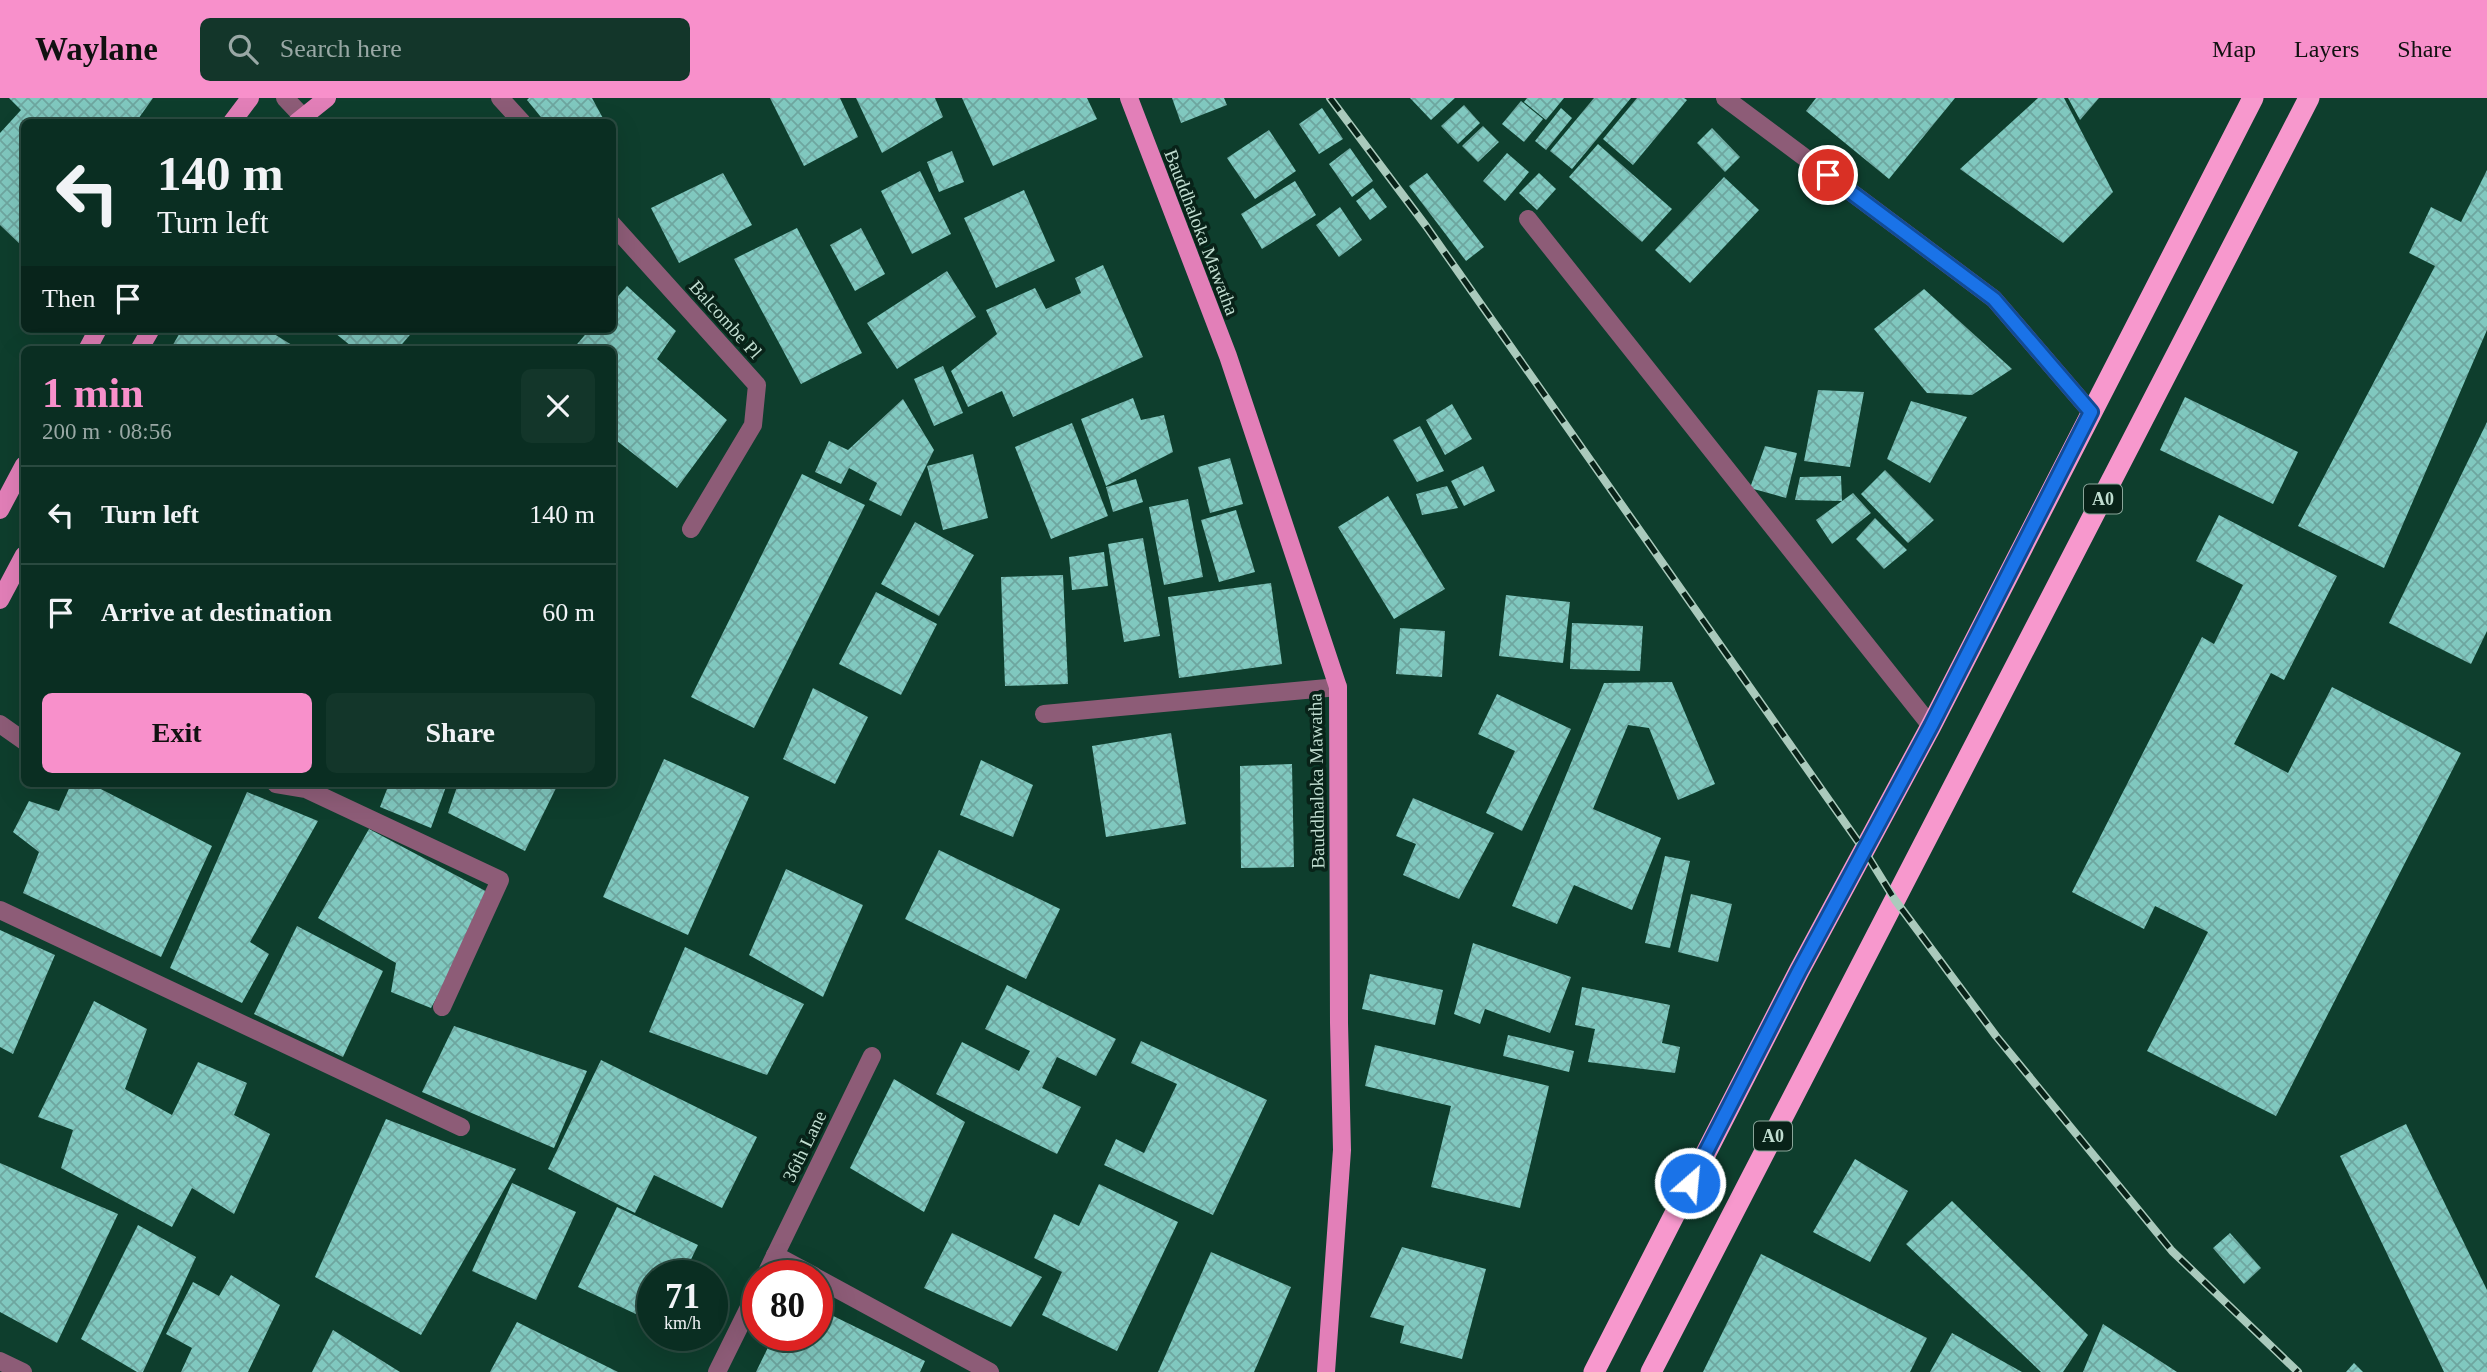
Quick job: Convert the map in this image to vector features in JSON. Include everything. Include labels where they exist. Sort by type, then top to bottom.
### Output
[{"type":"highway","name":"A0","points":[[1594,1372],[1799,971],[1931,726],[2253,98]]},
{"type":"highway","name":"A0","points":[[1651,1372],[2309,98]]},
{"type":"main road","points":[[234,119],[250,98]]},
{"type":"main road","points":[[300,119],[327,98]]},
{"type":"main road","name":"Bauddhaloka Mawatha","points":[[1129,98],[1228,356],[1338,688],[1342,1150],[1326,1372]]},
{"type":"main road","points":[[0,510],[21,471]]},
{"type":"main road","points":[[0,600],[21,561]]},
{"type":"street","points":[[285,98],[300,119]]},
{"type":"street","points":[[500,98],[519,119]]},
{"type":"street","points":[[1725,98],[1994,299],[2091,412]]},
{"type":"street","points":[[1528,219],[1931,726]]},
{"type":"street","name":"Balcombe Pl","points":[[616,227],[757,384],[753,425],[691,529]]},
{"type":"street","points":[[1044,715],[1338,688]]},
{"type":"street","points":[[0,724],[21,739]]},
{"type":"street","points":[[294,787],[306,789],[500,880],[442,1007]]},
{"type":"street","points":[[0,910],[461,1127]]},
{"type":"street","name":"36th Lane","points":[[773,1260],[872,1056]]},
{"type":"street","points":[[775,1255],[784,1260]]},
{"type":"street","points":[[833,1287],[989,1372]]},
{"type":"street","points":[[717,1372],[742,1321]]},
{"type":"street","points":[[0,1361],[23,1372]]},
{"type":"building","points":[[9,98],[153,98],[138,119],[21,119],[21,245],[0,225],[0,133],[21,110]]},
{"type":"building","points":[[592,98],[603,119],[543,119],[527,100]]},
{"type":"building","points":[[770,98],[840,98],[858,137],[804,166]]},
{"type":"building","points":[[856,98],[935,98],[943,117],[882,153]]},
{"type":"building","points":[[962,98],[1087,98],[1097,119],[993,166]]},
{"type":"building","points":[[1172,98],[1224,98],[1227,105],[1181,123]]},
{"type":"building","points":[[1410,98],[1455,98],[1431,120]]},
{"type":"building","points":[[1527,98],[1564,98],[1546,120],[1524,102]]},
{"type":"building","points":[[1594,98],[1631,98],[1572,169],[1550,151]]},
{"type":"building","points":[[1637,98],[1687,100],[1633,165],[1603,139]]},
{"type":"building","points":[[1816,98],[1955,98],[1889,179],[1806,111]]},
{"type":"building","points":[[2038,98],[2064,98],[2113,192],[2063,243],[1960,169]]},
{"type":"building","points":[[2068,98],[2099,98],[2080,120]]},
{"type":"building","points":[[1521,101],[1543,119],[1524,142],[1502,124]]},
{"type":"building","points":[[1464,105],[1480,123],[1458,144],[1441,126]]},
{"type":"building","points":[[1322,108],[1343,139],[1319,154],[1299,124]]},
{"type":"building","points":[[1561,108],[1572,118],[1546,150],[1535,141]]},
{"type":"building","points":[[1483,126],[1499,142],[1478,162],[1462,146]]},
{"type":"building","points":[[1712,128],[1740,157],[1725,172],[1697,143]]},
{"type":"building","points":[[1269,130],[1296,171],[1255,199],[1227,158]]},
{"type":"building","points":[[1598,144],[1672,209],[1642,242],[1569,177]]},
{"type":"building","points":[[1350,148],[1373,181],[1352,197],[1329,164]]},
{"type":"building","points":[[952,151],[964,182],[939,192],[927,162]]},
{"type":"building","points":[[1507,153],[1529,172],[1505,201],[1483,181]]},
{"type":"building","points":[[2487,170],[2487,330],[2384,568],[2298,526],[2435,266],[2409,253],[2431,207],[2461,222]]},
{"type":"building","points":[[920,171],[951,234],[912,254],[881,191]]},
{"type":"building","points":[[723,173],[752,225],[679,263],[651,208]]},
{"type":"building","points":[[1427,173],[1484,247],[1466,261],[1409,186]]},
{"type":"building","points":[[1539,173],[1556,189],[1537,210],[1519,193]]},
{"type":"building","points":[[1724,177],[1759,210],[1690,283],[1655,250]]},
{"type":"building","points":[[1295,181],[1316,215],[1262,249],[1241,214]]},
{"type":"building","points":[[1373,188],[1387,207],[1370,220],[1356,201]]},
{"type":"building","points":[[1024,190],[1055,261],[996,288],[964,218]]},
{"type":"building","points":[[1340,207],[1362,240],[1339,257],[1316,225]]},
{"type":"building","points":[[797,228],[862,353],[801,384],[734,259]]},
{"type":"building","points":[[861,228],[885,274],[855,291],[830,245]]},
{"type":"building","points":[[1103,265],[1143,357],[1013,417],[1002,391],[968,407],[951,371],[997,334],[986,310],[1035,288],[1046,309],[1081,293],[1075,278]]},
{"type":"building","points":[[947,271],[976,317],[897,369],[867,323]]},
{"type":"building","points":[[627,286],[676,331],[657,359],[727,420],[677,488],[616,440],[616,346],[575,346],[587,333],[616,333],[616,298]]},
{"type":"building","points":[[1924,289],[2012,369],[1972,395],[1927,393],[1874,329]]},
{"type":"building","points":[[180,333],[272,333],[294,346],[172,346]]},
{"type":"building","points":[[335,333],[412,333],[400,346],[351,346]]},
{"type":"building","points":[[943,366],[963,413],[934,426],[914,379]]},
{"type":"building","points":[[1818,390],[1864,392],[1850,467],[1804,461]]},
{"type":"building","points":[[2185,397],[2298,452],[2273,504],[2160,450]]},
{"type":"building","points":[[1133,398],[1141,420],[1164,415],[1173,452],[1106,486],[1081,419]]},
{"type":"building","points":[[903,399],[934,450],[901,516],[869,500],[877,483],[849,468],[841,484],[815,472],[829,441],[848,450]]},
{"type":"building","points":[[1911,401],[1967,417],[1930,483],[1887,459]]},
{"type":"building","points":[[1452,404],[1472,439],[1445,455],[1426,420]]},
{"type":"building","points":[[2487,422],[2487,631],[2471,664],[2389,623]]},
{"type":"building","points":[[1072,423],[1108,516],[1051,539],[1015,447]]},
{"type":"building","points":[[1420,426],[1444,471],[1417,482],[1393,440]]},
{"type":"building","points":[[1765,446],[1797,453],[1786,498],[1750,488]]},
{"type":"building","points":[[973,454],[988,518],[943,530],[927,466]]},
{"type":"building","points":[[1230,458],[1243,504],[1210,513],[1198,467]]},
{"type":"building","points":[[1483,466],[1495,491],[1464,506],[1451,481]]},
{"type":"building","points":[[1885,470],[1934,520],[1908,543],[1861,494]]},
{"type":"building","points":[[802,474],[865,505],[754,728],[691,697]]},
{"type":"building","points":[[1841,476],[1842,501],[1795,500],[1800,477]]},
{"type":"building","points":[[1136,479],[1143,502],[1113,512],[1106,487]]},
{"type":"building","points":[[1447,486],[1458,508],[1422,515],[1416,494]]},
{"type":"building","points":[[1853,493],[1871,513],[1832,544],[1816,520]]},
{"type":"building","points":[[1388,496],[1445,589],[1394,619],[1338,527]]},
{"type":"building","points":[[1188,499],[1203,577],[1164,585],[1149,507]]},
{"type":"building","points":[[1236,510],[1255,572],[1219,582],[1201,520]]},
{"type":"building","points":[[2219,515],[2337,576],[2284,680],[2271,673],[2234,744],[2288,773],[2332,687],[2461,753],[2276,1116],[2147,1051],[2208,932],[2155,906],[2144,929],[2072,892],[2202,637],[2214,644],[2243,585],[2196,561]]},
{"type":"building","points":[[1875,518],[1907,550],[1884,569],[1856,539]]},
{"type":"building","points":[[915,522],[974,555],[939,616],[881,584]]},
{"type":"building","points":[[1143,538],[1160,636],[1124,642],[1108,544]]},
{"type":"building","points":[[1104,552],[1108,586],[1072,590],[1069,557]]},
{"type":"building","points":[[1063,575],[1068,684],[1005,686],[1001,577]]},
{"type":"building","points":[[1271,583],[1282,664],[1179,678],[1168,597]]},
{"type":"building","points":[[876,592],[937,624],[901,695],[839,664]]},
{"type":"building","points":[[1506,595],[1570,602],[1563,663],[1499,656]]},
{"type":"building","points":[[1572,623],[1643,626],[1640,671],[1570,669]]},
{"type":"building","points":[[1400,628],[1445,631],[1442,677],[1396,674]]},
{"type":"building","points":[[1672,682],[1715,784],[1678,800],[1649,728],[1628,725],[1593,809],[1661,838],[1632,910],[1574,885],[1557,924],[1512,906],[1604,683]]},
{"type":"building","points":[[813,688],[868,717],[835,784],[783,759]]},
{"type":"building","points":[[1497,694],[1571,729],[1522,831],[1486,813],[1515,751],[1478,734]]},
{"type":"building","points":[[1171,733],[1186,824],[1106,837],[1092,746]]},
{"type":"building","points":[[664,759],[749,797],[688,935],[603,897]]},
{"type":"building","points":[[981,760],[1033,785],[1013,837],[960,815]]},
{"type":"building","points":[[1292,764],[1294,867],[1241,868],[1240,766]]},
{"type":"building","points":[[70,787],[97,787],[212,846],[161,957],[23,893],[39,852],[13,832],[29,801],[59,811]]},
{"type":"building","points":[[388,787],[446,787],[431,828],[380,807]]},
{"type":"building","points":[[457,787],[557,787],[525,851],[448,813]]},
{"type":"building","points":[[247,792],[318,821],[250,942],[269,954],[242,1003],[170,968]]},
{"type":"building","points":[[1413,798],[1494,833],[1459,899],[1403,875],[1416,844],[1396,836]]},
{"type":"building","points":[[369,829],[493,895],[431,1008],[391,992],[396,963],[318,918]]},
{"type":"building","points":[[939,850],[1060,909],[1026,979],[905,919]]},
{"type":"building","points":[[1665,856],[1690,861],[1670,948],[1645,943]]},
{"type":"building","points":[[786,869],[863,905],[823,997],[749,955]]},
{"type":"building","points":[[1691,894],[1732,904],[1718,962],[1678,952]]},
{"type":"building","points":[[297,926],[383,971],[343,1057],[254,1014]]},
{"type":"building","points":[[0,930],[55,955],[13,1054],[0,1047]]},
{"type":"building","points":[[1473,943],[1571,977],[1550,1033],[1485,1009],[1480,1024],[1454,1014]]},
{"type":"building","points":[[685,947],[804,1004],[767,1075],[649,1032]]},
{"type":"building","points":[[1370,974],[1443,990],[1435,1025],[1362,1009]]},
{"type":"building","points":[[1007,985],[1116,1039],[1096,1076],[1057,1057],[1042,1088],[1081,1107],[1057,1154],[936,1094],[962,1042],[1019,1071],[1030,1051],[985,1029]]},
{"type":"building","points":[[1582,987],[1670,1005],[1662,1043],[1680,1047],[1675,1073],[1588,1062],[1595,1029],[1575,1025]]},
{"type":"building","points":[[94,1001],[147,1029],[125,1089],[172,1115],[198,1062],[247,1083],[234,1115],[270,1134],[234,1214],[192,1188],[172,1227],[61,1168],[73,1130],[38,1117]]},
{"type":"building","points":[[454,1026],[587,1071],[554,1148],[422,1092]]},
{"type":"building","points":[[1508,1035],[1574,1051],[1569,1072],[1503,1056]]},
{"type":"building","points":[[1141,1041],[1267,1100],[1213,1215],[1104,1165],[1116,1139],[1144,1153],[1177,1084],[1131,1063]]},
{"type":"building","points":[[1375,1045],[1549,1086],[1520,1208],[1431,1187],[1451,1106],[1365,1086]]},
{"type":"building","points":[[601,1060],[757,1137],[722,1208],[654,1175],[635,1213],[548,1169]]},
{"type":"building","points":[[894,1079],[965,1122],[924,1212],[850,1168]]},
{"type":"building","points":[[386,1119],[516,1169],[421,1335],[315,1277]]},
{"type":"building","points":[[2406,1124],[2487,1290],[2487,1372],[2444,1372],[2340,1156]]},
{"type":"building","points":[[1855,1159],[1908,1191],[1870,1262],[1813,1232]]},
{"type":"building","points":[[0,1163],[118,1214],[57,1343],[0,1312]]},
{"type":"building","points":[[512,1183],[576,1212],[536,1300],[472,1271]]},
{"type":"building","points":[[1099,1184],[1178,1222],[1117,1351],[1042,1315],[1062,1272],[1034,1258],[1054,1214],[1079,1226]]},
{"type":"building","points":[[1952,1201],[2088,1335],[2063,1372],[2041,1372],[1906,1244]]},
{"type":"building","points":[[617,1207],[698,1245],[691,1260],[637,1260],[637,1315],[578,1287]]},
{"type":"building","points":[[138,1225],[196,1257],[143,1372],[137,1372],[81,1339]]},
{"type":"building","points":[[952,1233],[1042,1277],[1011,1327],[924,1288]]},
{"type":"building","points":[[2230,1233],[2261,1268],[2244,1284],[2213,1248]]},
{"type":"building","points":[[1402,1247],[1486,1269],[1462,1359],[1400,1343],[1404,1326],[1370,1317]]},
{"type":"building","points":[[1211,1252],[1291,1287],[1254,1372],[1158,1372]]},
{"type":"building","points":[[1761,1254],[1927,1338],[1910,1372],[1703,1372]]},
{"type":"building","points":[[231,1275],[280,1305],[248,1372],[181,1372],[192,1348],[166,1334],[193,1282],[219,1296]]},
{"type":"building","points":[[833,1316],[925,1361],[920,1372],[756,1372],[766,1351],[833,1351]]},
{"type":"building","points":[[517,1322],[618,1372],[490,1372]]},
{"type":"building","points":[[2103,1324],[2177,1372],[2083,1372]]},
{"type":"building","points":[[333,1330],[400,1372],[312,1372]]},
{"type":"building","points":[[1952,1333],[2022,1372],[1930,1372]]},
{"type":"building","points":[[2354,1363],[2363,1372],[2346,1372]]},
{"type":"railway","points":[[1330,98],[1426,226],[1864,850],[1895,900],[1996,1036],[2172,1251],[2298,1372]]},
{"type":"route","points":[[1690,1183],[1799,971],[1931,726],[2091,412],[1994,299],[1828,175]]}]
